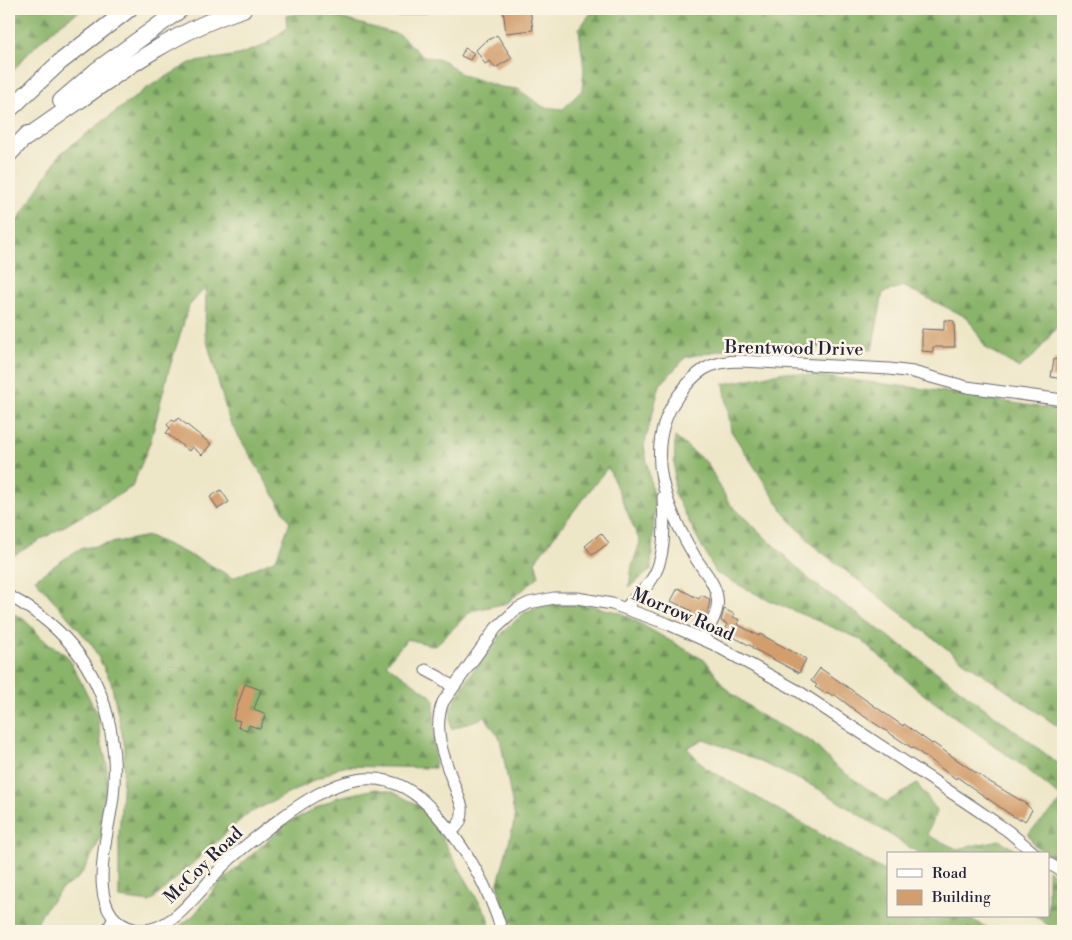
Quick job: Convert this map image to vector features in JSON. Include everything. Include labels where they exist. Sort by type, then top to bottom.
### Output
[{"type":"highway","points":[[9,110],[60,62],[130,9]]},
{"type":"highway","points":[[9,154],[58,104],[97,70],[181,9]]},
{"type":"highway","points":[[21,141],[148,53],[212,21],[243,9]]},
{"type":"street","points":[[392,9],[427,9]]},
{"type":"street","name":"Brentwood Drive","points":[[702,639],[716,613],[718,597],[711,581],[687,543],[663,488],[660,471],[660,448],[662,432],[668,414],[676,400],[692,377],[708,366],[741,361],[889,369],[913,372],[966,387],[1063,400]]},
{"type":"street","points":[[626,608],[633,598],[650,582],[660,558],[664,537],[663,488]]},
{"type":"street","points":[[9,596],[48,621],[71,643],[89,670],[103,700],[112,738],[115,776],[102,886],[107,909],[114,918],[107,931]]},
{"type":"street","name":"Morrow Road","points":[[451,832],[461,820],[462,807],[439,738],[439,712],[443,702],[496,628],[517,610],[529,603],[554,598],[578,598],[626,608],[702,639],[766,672],[815,701],[973,807],[1008,831],[1033,852]]},
{"type":"street","points":[[426,670],[453,687]]},
{"type":"street","name":"McCoy Road","points":[[114,918],[124,926],[135,930],[153,930],[163,926],[181,912],[222,866],[252,840],[311,798],[343,782],[369,779],[396,784],[421,798],[451,832],[482,882],[502,931]]},
{"type":"street","points":[[1050,864],[1063,872]]},
{"type":"green space","points":[[9,9],[83,9],[43,39],[9,76]]},
{"type":"green space","points":[[321,9],[340,18],[400,35],[421,55],[444,61],[463,75],[500,87],[518,89],[543,107],[563,109],[582,90],[584,70],[579,29],[590,14],[628,9],[1063,9],[1063,319],[1035,355],[1019,368],[986,348],[968,318],[903,286],[883,293],[872,350],[754,344],[686,357],[660,385],[644,446],[655,506],[651,570],[629,587],[632,566],[640,542],[608,467],[535,561],[539,576],[507,603],[471,611],[435,646],[407,639],[386,664],[434,698],[435,768],[343,766],[246,815],[150,902],[119,898],[119,835],[125,748],[111,682],[92,645],[35,579],[79,549],[149,536],[207,563],[233,578],[276,559],[290,522],[229,420],[205,334],[206,287],[189,306],[168,373],[150,443],[132,487],[9,558],[9,234],[60,154],[147,88],[190,63],[238,55],[263,46],[287,28],[286,16]]},
{"type":"green space","points":[[785,372],[926,389],[1063,411],[1063,730],[955,655],[815,547],[787,517],[731,431],[724,384]]},
{"type":"green space","points":[[675,437],[707,463],[729,503],[811,581],[909,651],[1063,767],[1063,799],[1028,770],[919,691],[860,639],[766,599],[716,573],[674,493]]},
{"type":"green space","points":[[548,604],[588,605],[621,613],[706,661],[724,687],[760,715],[812,742],[836,767],[887,802],[917,784],[937,810],[927,835],[957,849],[999,840],[1019,852],[917,852],[819,789],[750,757],[704,739],[687,748],[706,768],[887,872],[887,918],[970,918],[993,931],[518,931],[506,919],[498,883],[515,819],[500,738],[485,717],[451,729],[450,709],[470,675],[504,631],[524,613]]},
{"type":"green space","points":[[9,612],[24,620],[46,641],[68,657],[97,713],[107,764],[104,832],[84,870],[77,879],[61,889],[42,913],[34,931],[9,931]]},
{"type":"green space","points":[[376,789],[393,792],[425,809],[489,919],[490,931],[173,931],[194,915],[217,886],[286,824],[338,797]]},
{"type":"green space","points":[[1063,800],[1063,863],[1050,855],[1050,852],[1045,852],[1035,846],[1028,834]]},
{"type":"green space","points":[[1050,871],[1063,879],[1063,931],[1057,931],[1038,918],[1050,918]]},
{"type":"building","points":[[503,9],[530,9],[533,30],[506,33]]},
{"type":"building","points":[[497,35],[512,58],[495,68],[490,61],[485,64],[476,50],[483,43]]},
{"type":"building","points":[[465,48],[474,53],[470,60],[461,56]]},
{"type":"building","points":[[944,320],[954,321],[955,347],[933,347],[933,352],[922,351],[922,329],[944,330]]},
{"type":"building","points":[[1054,359],[1063,361],[1063,379],[1051,377]]},
{"type":"building","points":[[178,418],[211,444],[202,455],[192,447],[189,451],[166,433],[170,428],[167,425],[172,419],[175,422]]},
{"type":"building","points":[[221,490],[229,502],[218,509],[210,497]]},
{"type":"building","points":[[601,533],[609,543],[592,555],[585,546]]},
{"type":"building","points":[[678,588],[699,599],[701,595],[710,599],[708,611],[703,622],[690,615],[692,611],[671,601]]},
{"type":"building","points":[[724,609],[734,614],[733,617],[740,620],[737,624],[806,659],[799,673],[723,632],[727,624],[721,621]]},
{"type":"building","points":[[820,668],[903,726],[904,724],[985,779],[1025,803],[1032,810],[1025,821],[1011,815],[957,777],[956,779],[834,694],[833,696],[827,692],[826,694],[815,687],[817,685],[811,681]]},
{"type":"building","points":[[245,684],[261,690],[254,709],[266,714],[260,729],[249,725],[247,730],[238,727],[240,721],[233,719]]}]
